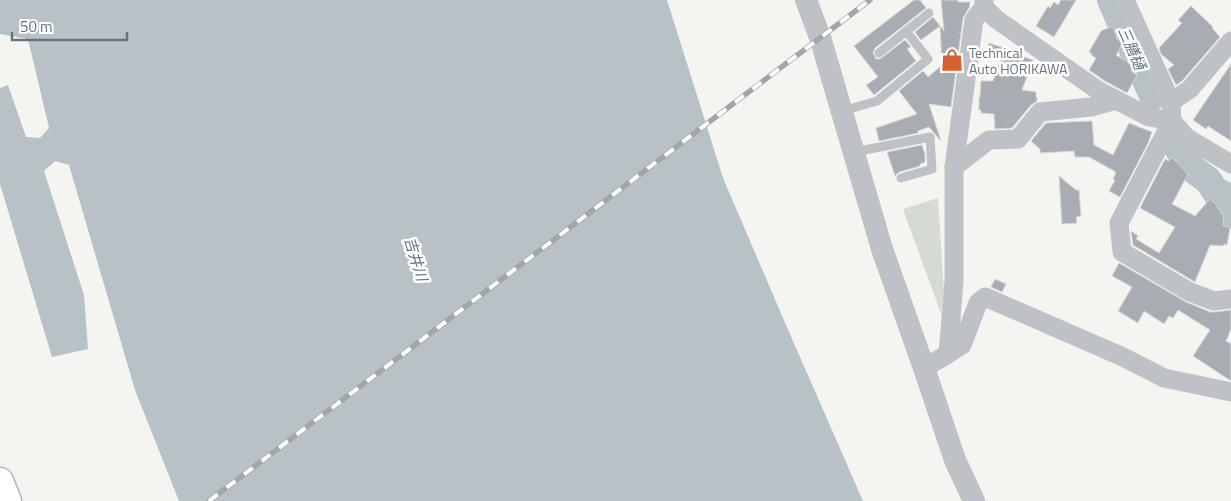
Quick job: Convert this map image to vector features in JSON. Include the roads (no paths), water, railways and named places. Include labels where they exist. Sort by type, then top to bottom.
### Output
[{"type":"main road","points":[[0,481],[8,501]]},
{"type":"street","points":[[806,0],[820,37],[882,249],[955,460],[974,501]]},
{"type":"street","points":[[1125,0],[1171,102],[1172,121],[1119,223],[1122,252],[1190,292],[1214,301],[1231,299]]},
{"type":"street","points":[[948,354],[954,281],[954,167],[974,20],[984,3],[996,19],[1099,91],[1149,117],[1172,121],[1187,138],[1231,164]]},
{"type":"street","points":[[1171,102],[1190,90],[1231,41]]},
{"type":"street","points":[[954,167],[988,140],[1018,139],[1040,112],[1091,107],[1116,100]]},
{"type":"street","points":[[924,368],[962,345],[978,303],[984,297],[1123,357],[1164,378],[1231,392]]},
{"type":"lane","points":[[880,53],[929,13]]},
{"type":"lane","points":[[842,111],[877,101],[928,59],[906,31]]},
{"type":"lane","points":[[853,152],[930,137],[932,169],[901,178]]},
{"type":"water","name":"吉井川","points":[[0,0],[667,0],[723,178],[863,501],[179,501],[135,390],[69,165],[55,161],[44,171],[84,295],[88,349],[52,357],[0,184],[0,88],[8,85],[26,137],[40,138],[49,128],[28,39],[0,34]]},
{"type":"waterway","name":"三膳樋","points":[[1111,0],[1153,96]]},
{"type":"waterway","name":"三膳樋","points":[[1172,139],[1191,168],[1208,180],[1231,215]]},
{"type":"waterway","points":[[1208,180],[1231,192]]},
{"type":"railway","points":[[209,501],[870,0]]},
{"type":"place","name":"Technical Auto HORIKAWA","points":[[952,60]]}]
